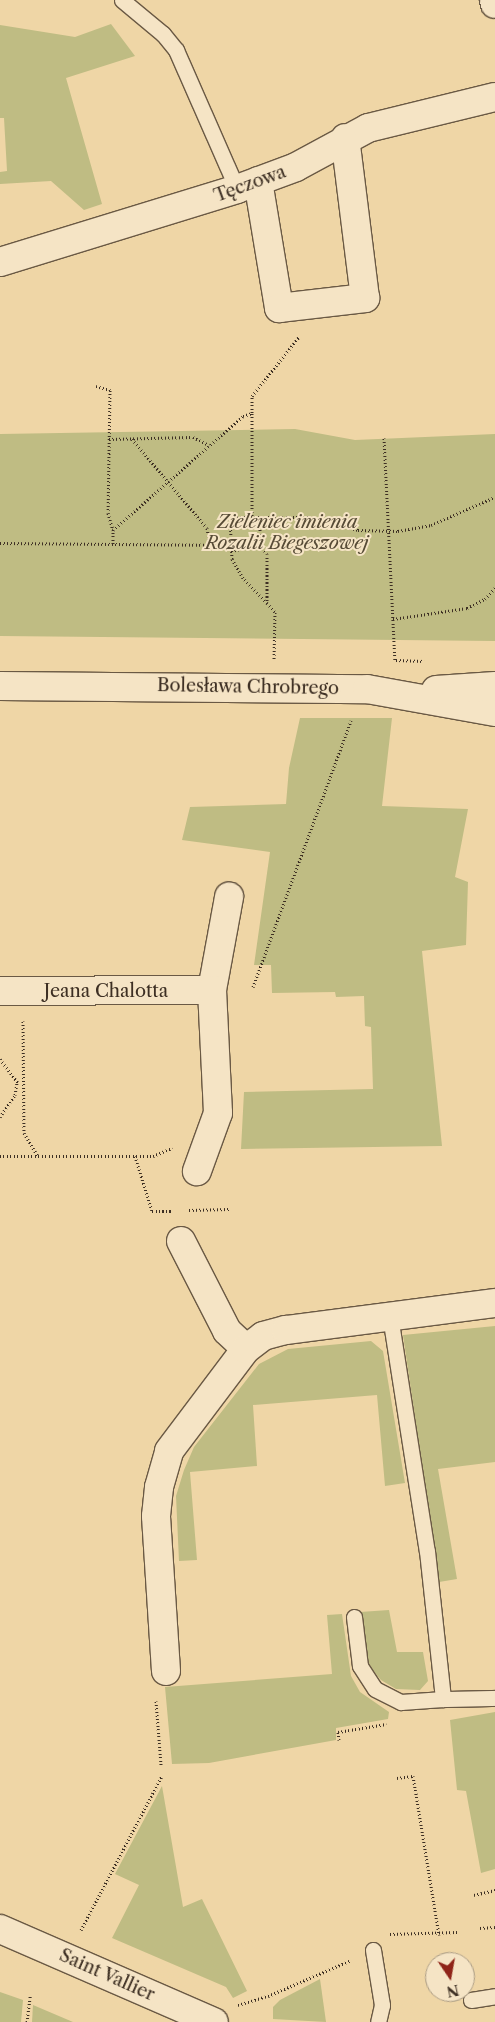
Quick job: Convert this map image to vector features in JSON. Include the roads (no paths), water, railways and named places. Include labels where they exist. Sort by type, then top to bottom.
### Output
[{"type":"street","points":[[494,0],[495,4]]},
{"type":"street","name":"Tęczowa","points":[[0,262],[248,185],[296,167],[345,138],[368,128],[495,97]]},
{"type":"street","points":[[248,185],[279,308],[365,298],[345,138]]},
{"type":"street","name":"Bolesława Chrobrego","points":[[0,686],[318,688],[389,692],[495,712]]},
{"type":"street","points":[[389,692],[495,686]]},
{"type":"street","points":[[197,1171],[218,1113],[212,990],[230,897]]},
{"type":"street","name":"Jeana Chalotta","points":[[0,991],[212,990]]},
{"type":"street","points":[[181,1242],[227,1331],[246,1349]]},
{"type":"street","points":[[166,1671],[156,1516],[159,1487],[169,1451],[246,1349],[263,1336],[274,1332],[495,1303]]},
{"type":"street","name":"Saint Vallier","points":[[0,1929],[67,1958],[222,2015]]},
{"type":"lane","points":[[122,0],[164,34],[176,50],[248,185]]},
{"type":"lane","points":[[390,1316],[429,1570],[443,1700]]},
{"type":"lane","points":[[354,1617],[359,1661],[365,1678],[379,1693],[404,1702],[495,1698]]},
{"type":"lane","points":[[373,1950],[382,2005],[378,2022]]},
{"type":"lane","points":[[475,1999],[495,1996]]},
{"type":"park label","name":"Zieleniec imienia Rozalii Biegeszowej","points":[[287,533]]}]
